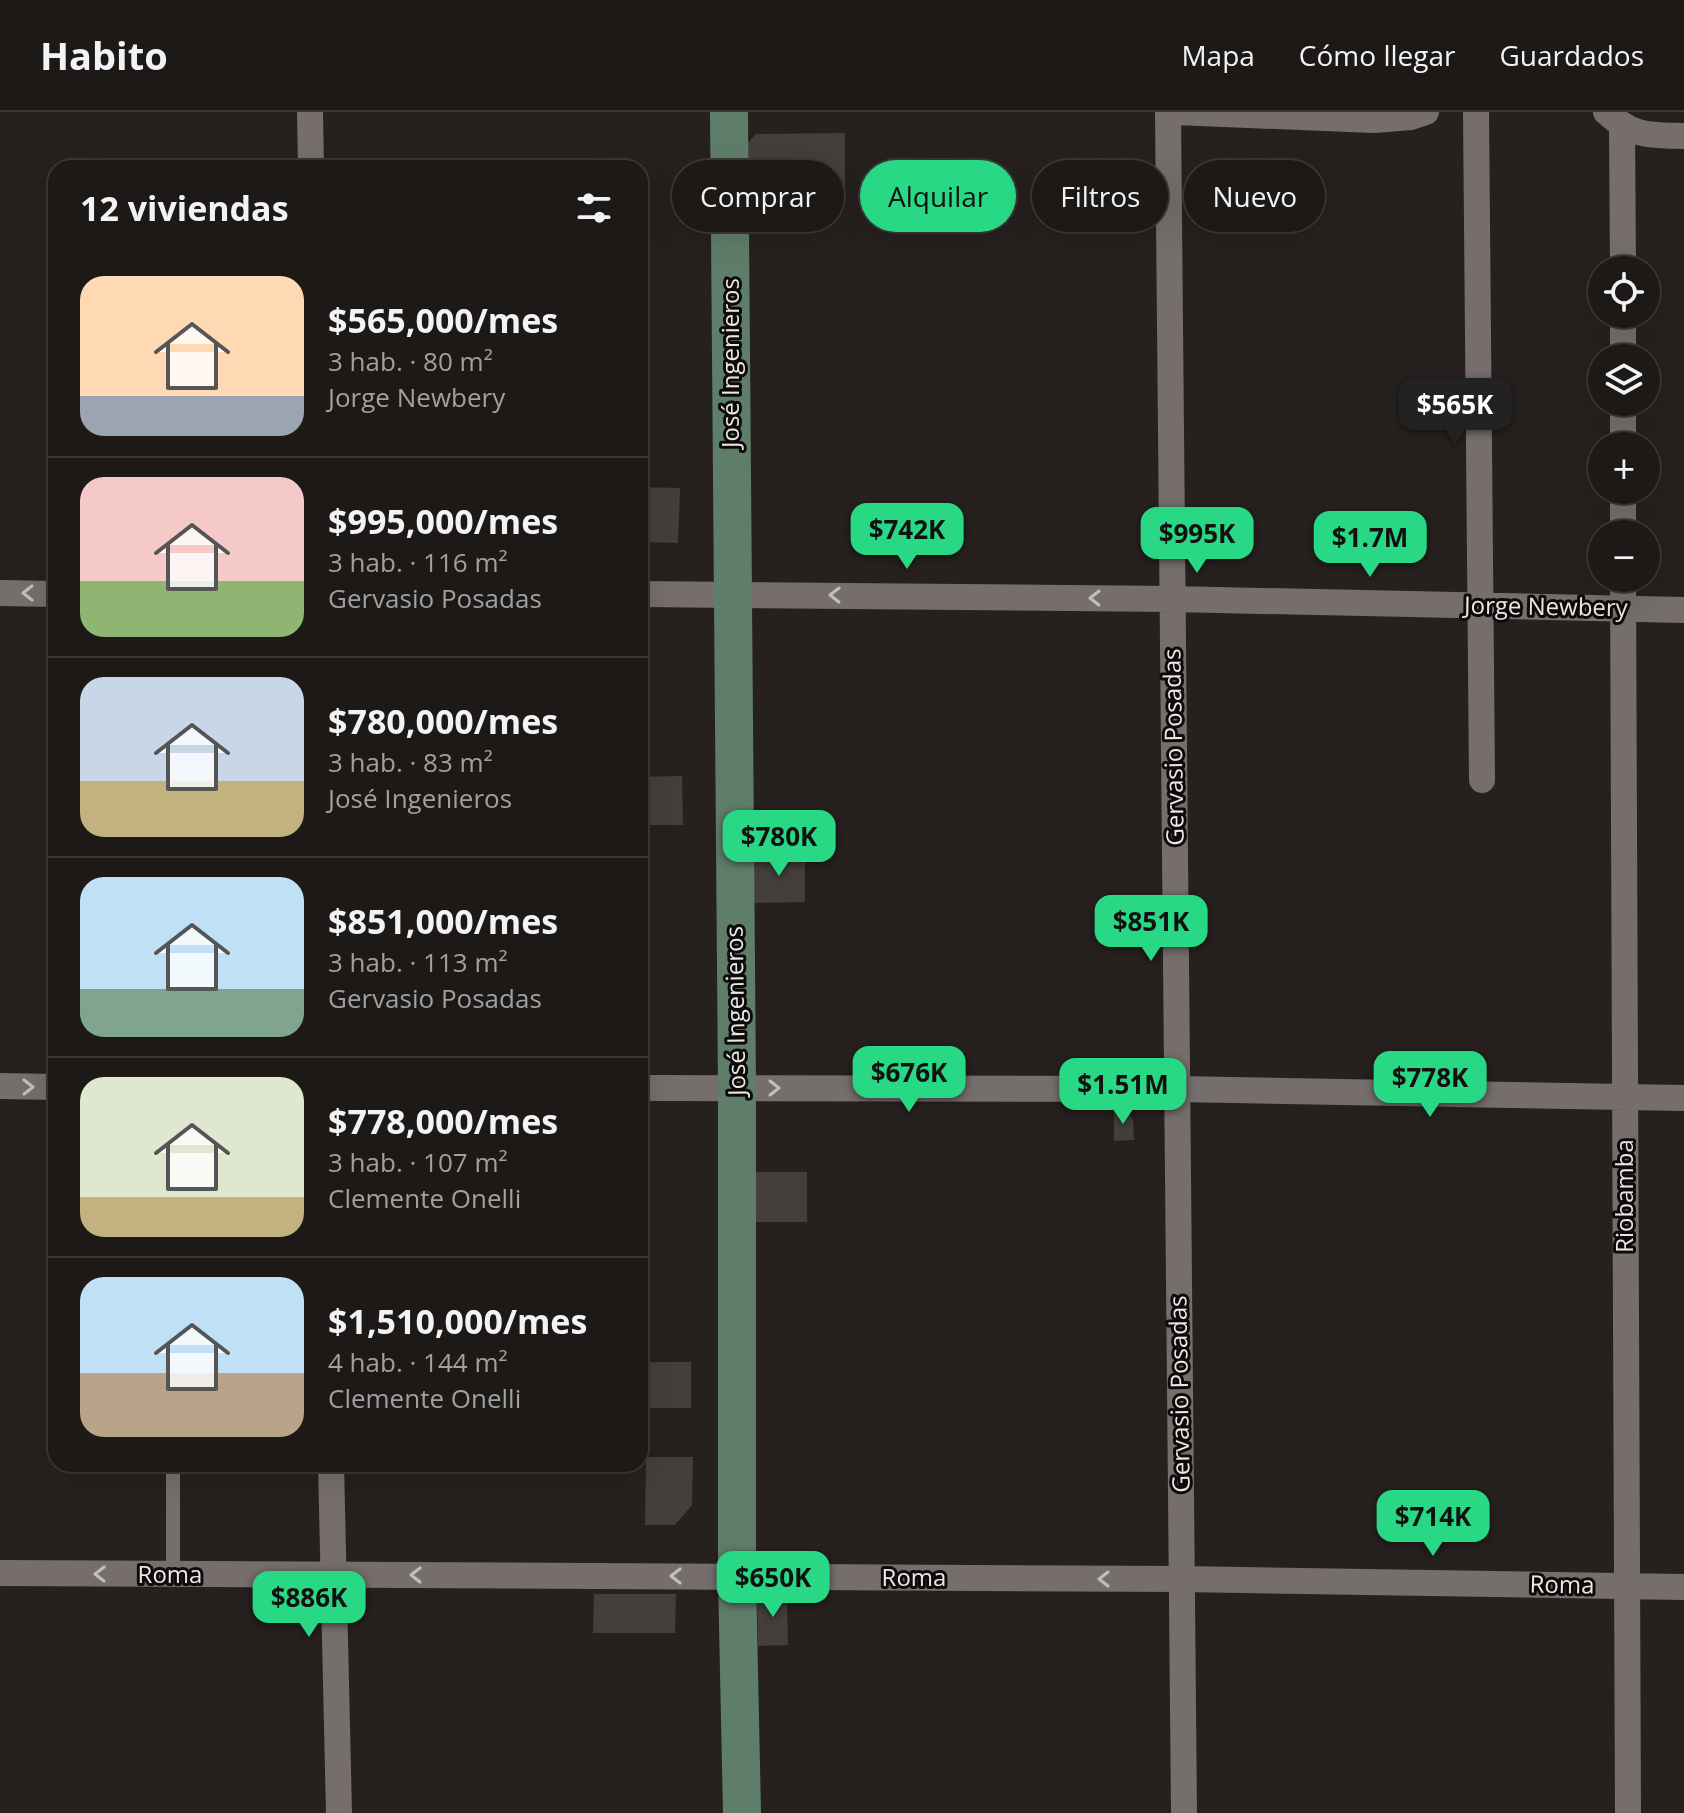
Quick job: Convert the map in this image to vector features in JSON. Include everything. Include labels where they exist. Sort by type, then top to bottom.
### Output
[{"type":"street","points":[[310,112],[311,160]]},
{"type":"street","name":"José Ingenieros","points":[[729,112],[737,1088],[737,1577],[742,1813]]},
{"type":"street","name":"Gervasio Posadas","points":[[1168,112],[1184,1813]]},
{"type":"street","points":[[1175,112],[1374,120],[1411,117],[1426,112]]},
{"type":"street","points":[[1476,112],[1483,607],[1482,780]]},
{"type":"street","points":[[1614,120],[1642,135],[1684,136]]},
{"type":"street","points":[[1614,120],[1622,256]]},
{"type":"street","name":"Riobamba","points":[[1623,592],[1628,1813]]},
{"type":"street","points":[[0,593],[48,594]]},
{"type":"street","name":"Jorge Newbery","points":[[648,594],[1173,599],[1684,610]]},
{"type":"street","points":[[0,1086],[48,1087]]},
{"type":"street","points":[[648,1088],[1178,1089],[1684,1098]]},
{"type":"street","points":[[331,1472],[339,1813]]},
{"type":"street","name":"Roma","points":[[0,1573],[1182,1579],[1684,1587]]},
{"type":"lane","points":[[173,1472],[173,1575]]},
{"type":"building","points":[[845,133],[845,186],[844,160],[745,160],[745,146],[756,134]]},
{"type":"building","points":[[648,487],[680,488],[678,543],[648,542]]},
{"type":"building","points":[[682,776],[683,825],[648,825],[648,777]]},
{"type":"building","points":[[805,853],[805,902],[754,903],[753,854]]},
{"type":"building","points":[[1114,1109],[1125,1109],[1133,1120],[1134,1140],[1114,1141]]},
{"type":"building","points":[[753,1172],[807,1172],[807,1222],[754,1222]]},
{"type":"building","points":[[648,1362],[691,1362],[691,1408],[648,1408]]},
{"type":"building","points":[[648,1457],[693,1457],[692,1505],[675,1525],[645,1525]]},
{"type":"building","points":[[787,1591],[788,1645],[758,1646],[757,1602],[767,1592]]},
{"type":"building","points":[[594,1594],[676,1594],[675,1633],[593,1633]]}]
